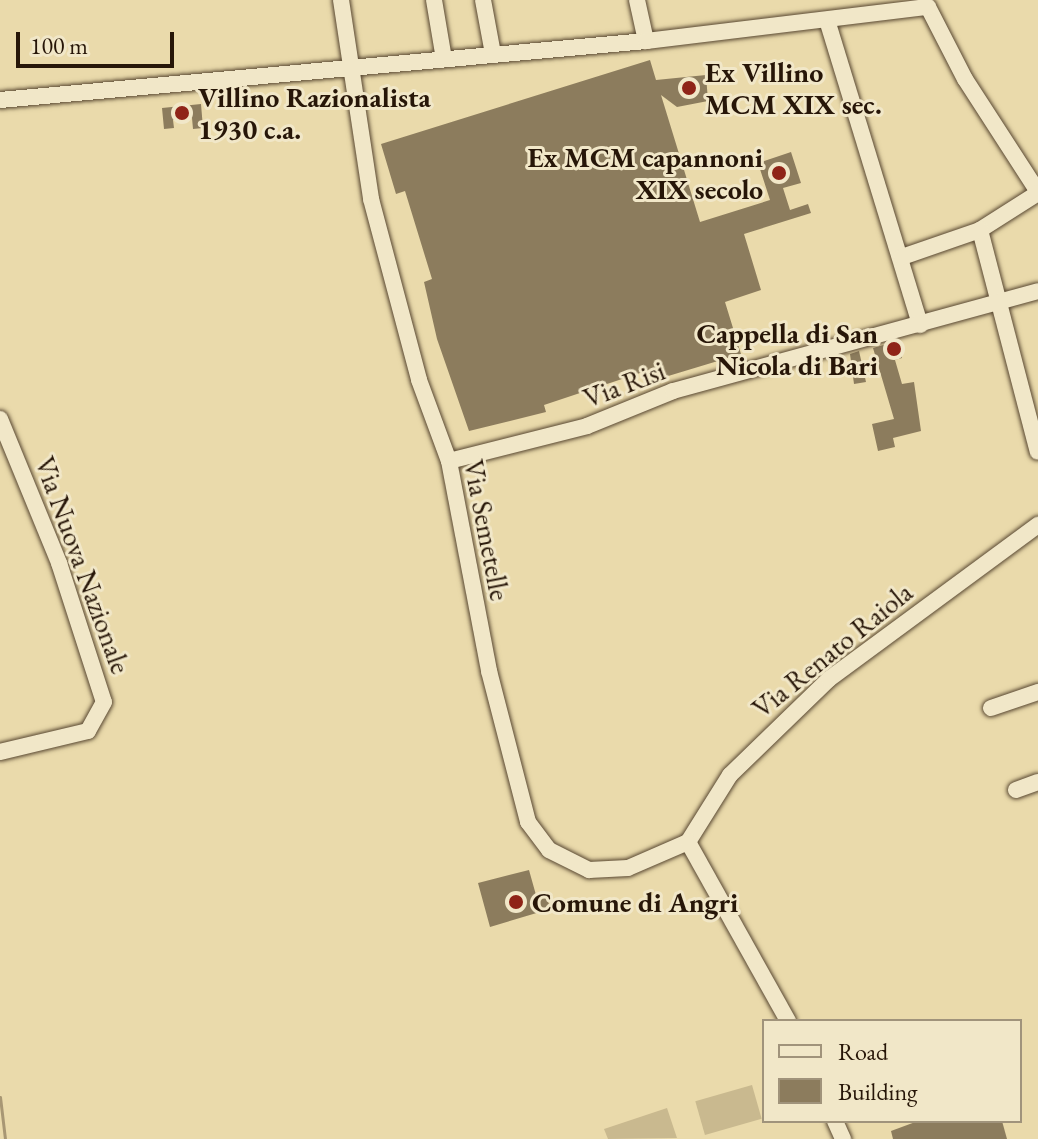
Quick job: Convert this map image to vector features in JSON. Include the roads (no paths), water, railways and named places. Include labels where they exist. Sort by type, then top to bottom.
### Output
[{"type":"street","name":"Via Semetelle","points":[[341,0],[347,67],[371,199],[419,380],[449,461],[489,671],[536,836],[568,864],[607,872],[688,842]]},
{"type":"street","points":[[434,0],[444,59]]},
{"type":"street","points":[[483,0],[493,54]]},
{"type":"street","points":[[637,0],[646,41]]},
{"type":"street","points":[[0,100],[646,41],[932,4],[965,79],[1038,193],[980,230],[902,257]]},
{"type":"street","points":[[827,20],[902,257],[920,325]]},
{"type":"street","points":[[980,230],[1002,302],[1038,452]]},
{"type":"street","name":"Via Risi","points":[[449,461],[587,426],[673,391],[1038,291]]},
{"type":"street","name":"Via Nuova Nazionale","points":[[0,419],[59,563],[104,702],[88,731],[0,752]]},
{"type":"street","name":"Via Renato Raiola","points":[[688,842],[730,775],[829,679],[1038,525]]},
{"type":"street","points":[[991,708],[1038,692]]},
{"type":"street","points":[[1016,790],[1038,782]]},
{"type":"street","points":[[688,842],[787,1019]]},
{"type":"waterway","points":[[0,1097],[5,1139]]},
{"type":"place","name":"Ex Villino MCM XIX sec.","points":[[689,88]]},
{"type":"place","name":"Villino Razionalista 1930 c.a.","points":[[182,113]]},
{"type":"place","name":"Ex MCM capannoni XIX secolo","points":[[779,173]]},
{"type":"place","name":"Cappella di San Nicola di Bari","points":[[894,349]]},
{"type":"place","name":"Comune di Angri","points":[[516,902]]}]
